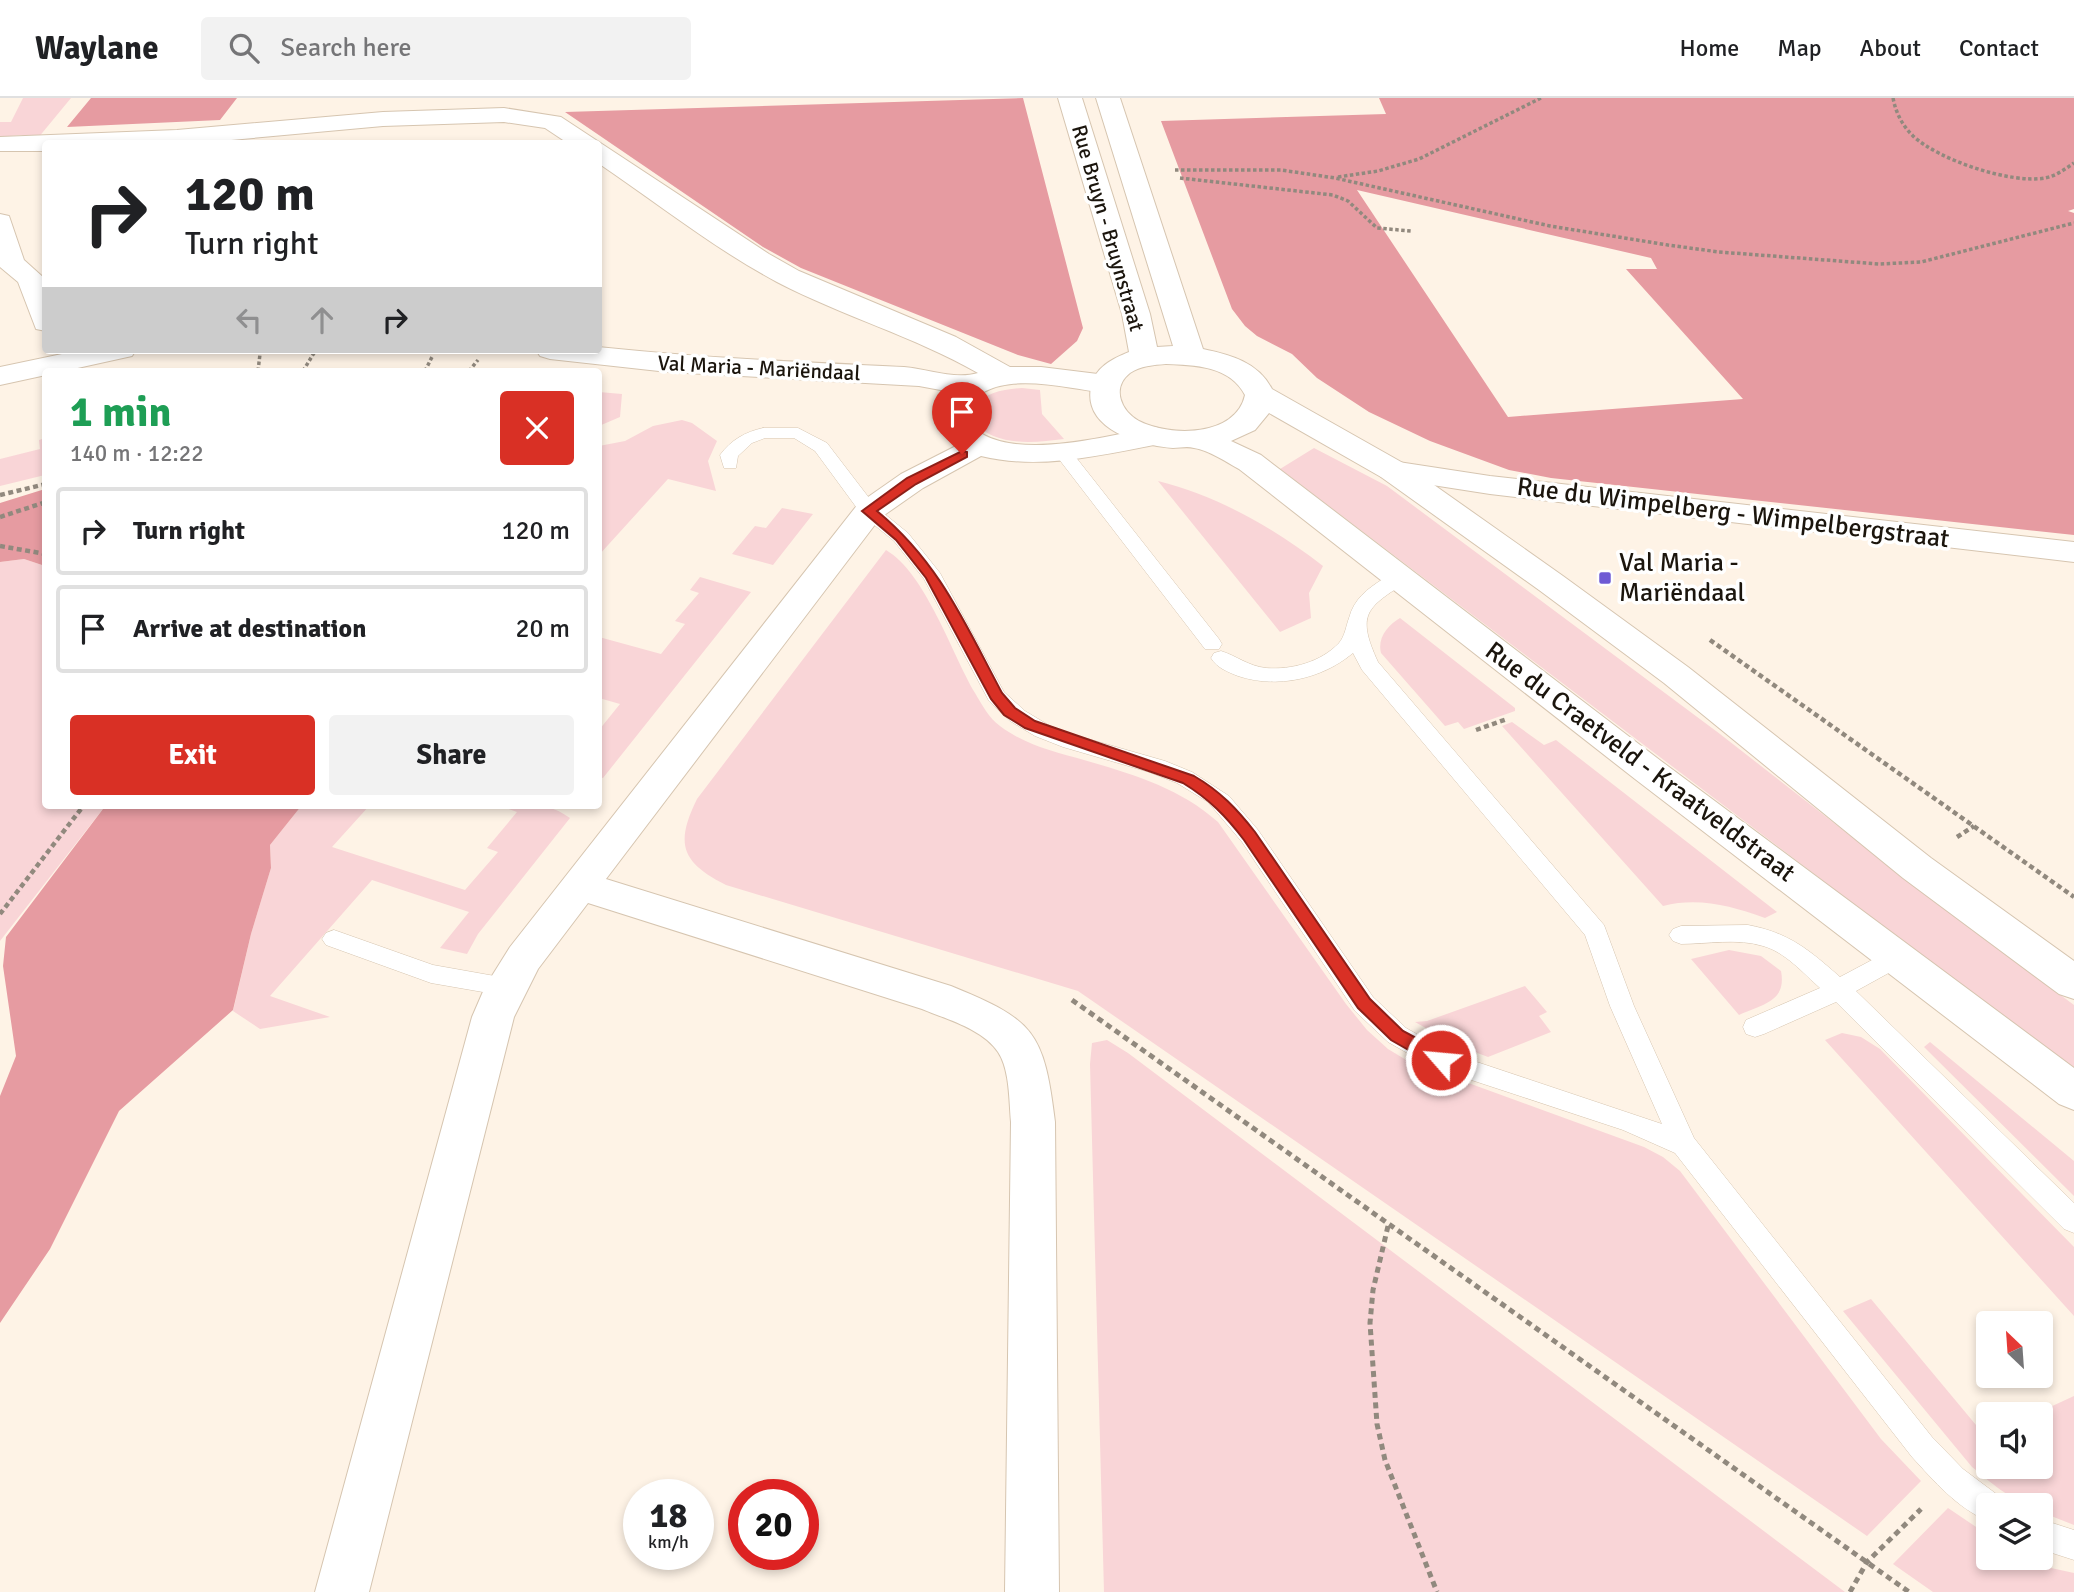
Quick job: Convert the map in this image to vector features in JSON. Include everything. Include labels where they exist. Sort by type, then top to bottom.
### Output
[{"type":"street","name":"Rue Bruyn - Bruynstraat","points":[[1070,98],[1136,314],[1145,358]]},
{"type":"street","name":"Rue Bruyn - Bruynstraat","points":[[1108,98],[1130,175],[1190,354]]},
{"type":"street","points":[[119,140],[383,119],[505,115],[552,122],[581,140]]},
{"type":"street","points":[[0,145],[41,144]]},
{"type":"street","points":[[602,154],[789,276],[946,343],[1003,375]]},
{"type":"street","points":[[0,222],[11,263],[30,278],[42,312]]},
{"type":"street","points":[[0,376],[57,356],[79,354]]},
{"type":"street","name":"Val Maria - Mariëndaal","points":[[588,354],[682,364],[919,377],[968,386],[1003,375],[1106,384]]},
{"type":"street","points":[[1106,384],[1114,373],[1127,364],[1145,358],[1190,354],[1215,359],[1237,368],[1252,380],[1259,395],[1392,470],[1676,675],[1917,868],[2074,983]]},
{"type":"street","name":"Rue du Craetveld - Kraatveldstraat","points":[[1106,384],[1104,399],[1112,415],[1129,427],[1154,436],[1178,440],[1202,439],[1230,432],[1250,420],[1257,409],[1259,395]]},
{"type":"street","points":[[968,386],[956,394],[948,414],[962,437],[978,446],[1000,452],[1060,450],[1154,436]]},
{"type":"street","name":"Rue du Craetveld - Kraatveldstraat","points":[[1202,439],[1250,462],[2074,1092]]},
{"type":"street","points":[[342,1592],[493,1017],[506,987],[524,958],[869,511],[912,481],[978,446]]},
{"type":"street","name":"Rue du Wimpelberg - Wimpelbergstraat","points":[[1392,470],[1490,485],[2074,552]]},
{"type":"street","points":[[581,886],[936,997],[986,1017],[1015,1039],[1028,1070],[1033,1122],[1032,1592]]},
{"type":"lane","points":[[730,464],[729,454],[746,439],[762,433],[798,433],[821,447],[869,511],[901,537],[933,577],[990,685],[1010,712],[1030,725],[1178,775],[1211,793],[1232,813],[1250,836],[1364,1004],[1397,1035],[1441,1060],[1631,1122],[1684,1145]]},
{"type":"lane","points":[[1060,450],[1232,668],[1272,675],[1304,670],[1326,662],[1345,650],[1356,636],[1365,602],[1401,577]]},
{"type":"lane","points":[[1356,636],[1369,665],[1596,931],[1622,1006],[1684,1145],[1922,1447],[1952,1479],[1976,1497]]},
{"type":"lane","points":[[1681,935],[1711,932],[1770,938],[1794,951],[1839,990],[2074,1221]]},
{"type":"lane","points":[[334,939],[431,974],[506,987]]},
{"type":"lane","points":[[1755,1027],[1839,990],[1896,958]]},
{"type":"lane","points":[[2053,1538],[2074,1545]]},
{"type":"path","points":[[1335,178],[1378,171],[1419,159],[1541,98]]},
{"type":"path","points":[[1893,98],[1899,118],[1919,140],[1972,165],[2022,178],[2044,178],[2058,174],[2074,163]]},
{"type":"path","points":[[1130,175],[1255,168],[1335,178],[1550,226],[1719,252],[1879,264],[1921,262],[2074,223]]},
{"type":"path","points":[[1130,175],[1220,180],[1333,195],[1348,201],[1377,228],[1411,231]]},
{"type":"path","points":[[259,368],[261,354]]},
{"type":"path","points":[[426,368],[433,355]]},
{"type":"path","points":[[471,368],[478,360]]},
{"type":"path","points":[[0,495],[42,486]]},
{"type":"path","points":[[0,517],[42,503]]},
{"type":"path","points":[[0,546],[42,553]]},
{"type":"path","points":[[1719,646],[2074,897]]},
{"type":"path","points":[[0,914],[82,809]]},
{"type":"path","points":[[1948,843],[1974,826]]},
{"type":"path","points":[[1072,1000],[1909,1592]]},
{"type":"path","points":[[1388,1226],[1373,1290],[1370,1323],[1377,1424],[1385,1460],[1437,1592]]},
{"type":"path","points":[[1850,1592],[1867,1562],[1952,1479]]},
{"type":"shaded area","points":[[23,98],[71,98],[38,138],[22,135],[0,137],[0,122],[11,122]]},
{"type":"shaded area","points":[[91,98],[237,98],[220,120],[67,127]]},
{"type":"shaded area","points":[[1023,98],[1083,328],[1077,341],[1051,364],[1018,355],[801,268],[763,247],[565,112]]},
{"type":"shaded area","points":[[1379,98],[2074,98],[2074,209],[2068,211],[2074,213],[2074,535],[1551,478],[1509,470],[1430,441],[1369,412],[1317,378],[1292,354],[1257,336],[1232,309],[1161,121],[1386,114]],"holes":[[[1357,190],[1651,258],[1657,269],[1626,269],[1743,399],[1508,417]]]},
{"type":"shaded area","points":[[1022,388],[1040,390],[1042,414],[1064,439],[1027,442],[1003,439],[972,421],[971,407],[982,398],[1001,391]]},
{"type":"shaded area","points":[[602,392],[622,394],[620,417],[602,425]]},
{"type":"shaded area","points":[[682,420],[692,423],[717,441],[708,461],[716,491],[668,479],[602,552],[602,445],[625,441],[653,426]]},
{"type":"shaded area","points":[[42,439],[42,476],[0,486],[0,459],[40,449],[39,440]]},
{"type":"shaded area","points":[[1314,448],[1387,486],[1720,734],[1916,887],[2074,1005],[2074,1071],[1280,469]]},
{"type":"shaded area","points":[[1158,481],[1203,496],[1245,515],[1323,566],[1309,593],[1311,618],[1280,632]]},
{"type":"shaded area","points":[[42,490],[42,565],[24,559],[0,562],[0,503]]},
{"type":"shaded area","points":[[782,508],[813,514],[773,565],[732,554],[755,526],[766,528]]},
{"type":"shaded area","points":[[886,550],[900,561],[925,595],[975,693],[996,723],[1040,747],[1120,771],[1172,791],[1218,822],[1346,1004],[1367,1030],[1388,1049],[1408,1061],[1644,1147],[1663,1157],[1680,1171],[1881,1439],[1921,1481],[1867,1536],[1078,991],[726,885],[699,868],[686,850],[685,840],[686,828],[697,799]]},
{"type":"shaded area","points":[[24,559],[42,565],[42,809],[103,809],[0,941],[0,562]]},
{"type":"shaded area","points":[[700,577],[751,592],[602,778],[602,726],[620,704],[602,699],[602,638],[661,654],[685,624],[675,621],[699,593],[690,590]]},
{"type":"shaded area","points":[[1400,618],[1515,708],[1515,711],[1464,729],[1458,722],[1445,726],[1381,653],[1384,633]]},
{"type":"shaded area","points":[[1512,722],[1544,745],[1556,740],[1777,912],[1765,918],[1715,904],[1689,902],[1663,906],[1502,726]]},
{"type":"shaded area","points":[[103,809],[299,809],[270,845],[271,868],[251,934],[233,1010],[119,1111],[50,1249],[0,1323],[0,1096],[16,1056],[3,966],[6,937]]},
{"type":"shaded area","points":[[299,809],[366,809],[332,847],[465,890],[498,852],[487,848],[517,812],[509,809],[553,809],[570,818],[478,934],[467,954],[440,948],[469,912],[372,880],[270,996],[330,1017],[260,1029],[233,1011],[251,934],[271,868],[270,845]]},
{"type":"shaded area","points":[[1729,950],[1761,956],[1781,971],[1782,981],[1776,996],[1739,1015],[1691,959]]},
{"type":"shaded area","points":[[1525,986],[1547,1012],[1539,1016],[1551,1032],[1488,1057],[1456,1045],[1415,1022],[1427,1021]]},
{"type":"shaded area","points":[[1842,1033],[1861,1037],[1880,1049],[2074,1247],[2074,1316],[1825,1040]]},
{"type":"shaded area","points":[[1107,1040],[1128,1053],[1845,1592],[1104,1592],[1090,1064],[1092,1043]]},
{"type":"shaded area","points":[[1930,1042],[2074,1161],[2074,1196],[1924,1047]]},
{"type":"shaded area","points":[[1871,1299],[1976,1425],[1976,1470],[1972,1467],[1843,1311]]},
{"type":"shaded area","points":[[2074,1396],[2074,1525],[2053,1517],[2053,1493],[2006,1493],[1987,1479],[2053,1479],[2053,1406]]},
{"type":"shaded area","points":[[1948,1508],[1976,1527],[1976,1570],[2053,1568],[2074,1573],[2074,1592],[1933,1592],[1893,1564]]},
{"type":"place","name":"Val Maria - Mariëndaal","points":[[1605,578]]},
{"type":"route","points":[[962,454],[889,495],[869,511],[901,537],[933,577],[996,696],[1010,712],[1030,725],[1189,780],[1211,793],[1232,813],[1250,836],[1364,1004],[1397,1035],[1417,1049],[1441,1060]]}]
